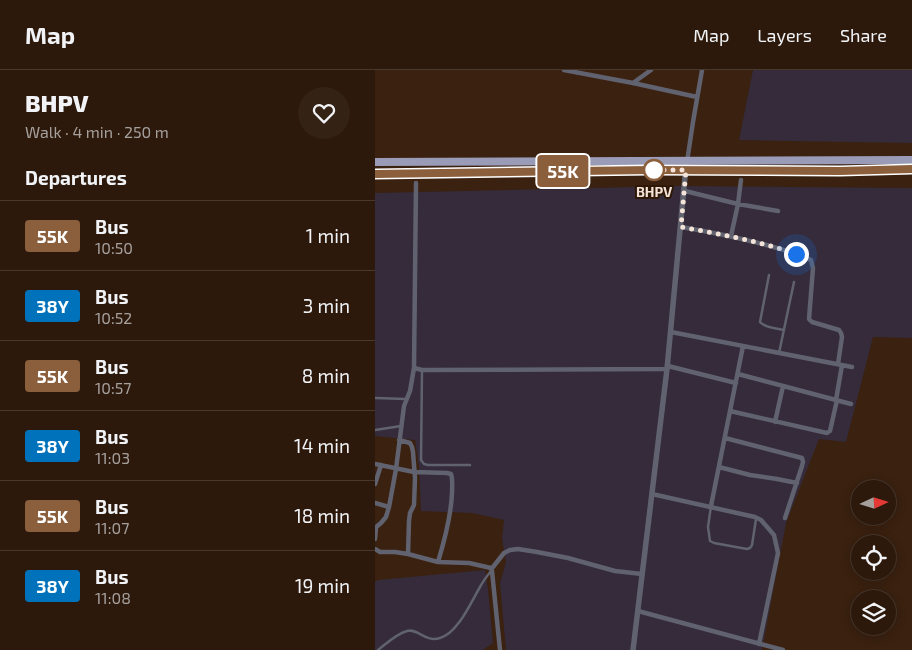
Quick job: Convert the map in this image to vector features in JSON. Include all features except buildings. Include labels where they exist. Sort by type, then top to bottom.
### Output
[{"type":"main road","points":[[375,162],[912,160]]},
{"type":"main road","points":[[375,174],[686,170],[912,170]]},
{"type":"street","points":[[563,70],[697,97]]},
{"type":"street","points":[[633,83],[651,70]]},
{"type":"street","points":[[633,650],[671,332],[686,170],[703,70]]},
{"type":"street","points":[[731,236],[741,180]]},
{"type":"street","points":[[375,539],[375,528],[386,517],[389,507],[404,406],[410,391],[414,368],[416,183]]},
{"type":"street","points":[[685,191],[738,204],[778,211]]},
{"type":"street","points":[[681,227],[731,236],[783,249],[811,260],[813,268],[809,318],[812,322],[839,330],[841,333],[836,400],[830,431],[827,433],[730,411]]},
{"type":"street","points":[[671,332],[852,367]]},
{"type":"street","points":[[711,506],[743,346]]},
{"type":"street","points":[[414,368],[422,370],[667,368],[736,383]]},
{"type":"street","points":[[738,374],[851,404]]},
{"type":"street","points":[[775,422],[783,386]]},
{"type":"street","points":[[725,438],[802,458],[803,462],[785,518]]},
{"type":"street","points":[[399,440],[410,443],[415,472],[414,506],[409,520],[409,554]]},
{"type":"street","points":[[375,464],[415,472],[447,473],[452,476],[450,516],[438,562]]},
{"type":"street","points":[[375,484],[381,466]]},
{"type":"street","points":[[719,467],[750,475],[797,483]]},
{"type":"street","points":[[652,494],[756,517],[775,534],[778,553],[759,644]]},
{"type":"street","points":[[375,503],[389,507]]},
{"type":"street","points":[[375,548],[377,552],[395,552],[438,562],[469,563],[491,568]]},
{"type":"street","points":[[491,568],[504,553],[509,550],[518,549],[615,571],[642,574]]},
{"type":"street","points":[[491,568],[500,650]]},
{"type":"street","points":[[638,611],[783,650]]},
{"type":"lane","points":[[769,275],[760,322],[762,325],[784,330]]},
{"type":"lane","points":[[779,353],[794,282]]},
{"type":"lane","points":[[422,370],[421,460],[423,464],[470,465]]},
{"type":"lane","points":[[375,398],[407,399]]},
{"type":"lane","points":[[375,430],[401,426]]},
{"type":"lane","points":[[711,506],[708,535],[709,541],[714,543],[750,548],[756,517]]},
{"type":"lane","points":[[378,650],[407,631],[416,632],[431,639],[442,638],[451,632],[464,615],[491,568]]},
{"type":"shaded area","points":[[753,70],[912,70],[912,143],[739,140]]},
{"type":"shaded area","points":[[678,186],[912,188],[912,338],[873,337],[846,442],[819,439],[786,523],[762,650],[506,650],[500,583],[506,562],[502,539],[504,520],[472,513],[421,511],[419,466],[415,440],[375,436],[375,193]]},
{"type":"shaded area","points":[[485,570],[493,643],[483,650],[375,650],[375,582],[378,580]]},
{"type":"bus line","name":"55K","points":[[375,174],[912,169]]},
{"type":"place","name":"BHPV","points":[[654,170]]},
{"type":"route","points":[[654,170],[650,170],[686,170],[681,227],[731,236],[796,254]]}]
